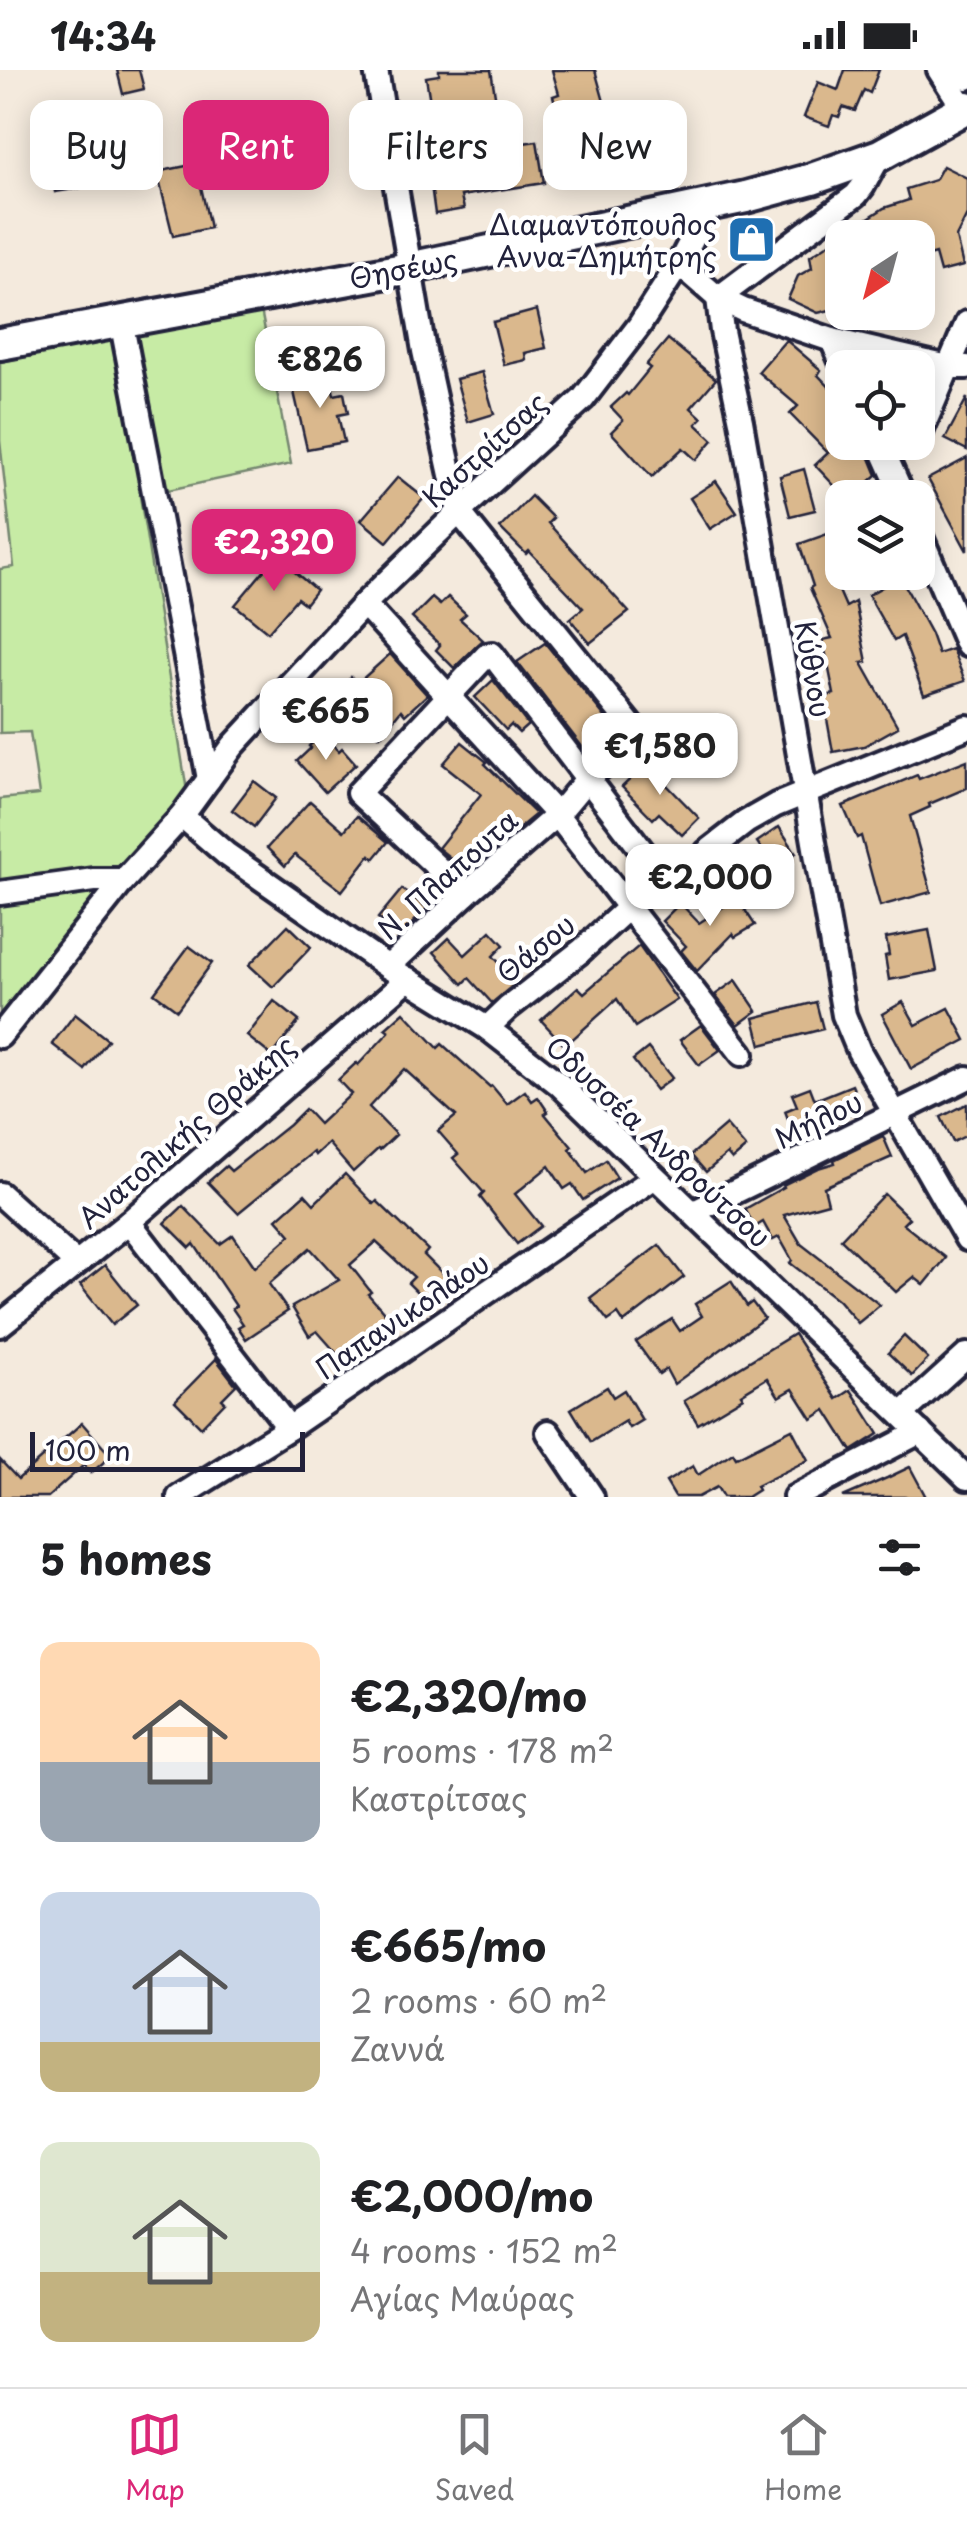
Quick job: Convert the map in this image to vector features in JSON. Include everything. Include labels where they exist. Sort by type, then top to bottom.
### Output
[{"type":"main road","name":"Θησέως","points":[[8,336],[121,320],[409,268],[709,206],[812,179],[880,155],[965,108]]},
{"type":"street","points":[[376,70],[424,351],[459,512]]},
{"type":"street","points":[[939,70],[965,108]]},
{"type":"street","points":[[962,70],[967,78]]},
{"type":"street","points":[[718,298],[856,195],[880,155]]},
{"type":"street","name":"Καστρίτσας","points":[[0,1036],[124,880],[182,816],[233,746],[364,604],[583,399],[639,326],[679,264],[709,206]]},
{"type":"street","points":[[679,264],[718,298],[743,310],[832,340],[957,367]]},
{"type":"street","name":"Κύθνου","points":[[718,298],[844,1015],[849,1032],[967,1238]]},
{"type":"street","points":[[121,320],[210,779]]},
{"type":"street","points":[[935,408],[957,367],[967,323]]},
{"type":"street","points":[[832,340],[836,350]]},
{"type":"street","name":"Ν. Πλαπουτα","points":[[398,973],[466,894],[557,815],[587,779],[636,734],[459,512]]},
{"type":"street","points":[[935,570],[967,645]]},
{"type":"street","points":[[364,604],[557,815],[742,1054]]},
{"type":"street","points":[[466,894],[358,793],[486,655],[497,658],[587,779]]},
{"type":"street","points":[[706,852],[776,805],[967,727]]},
{"type":"street","name":"Θάσου","points":[[487,1028],[581,951],[657,877],[656,870],[587,779]]},
{"type":"street","name":"Οδυσσέα Ανδρούτσου","points":[[182,816],[226,854],[398,973],[487,1028],[559,1084],[967,1478]]},
{"type":"street","points":[[0,893],[94,880],[124,880]]},
{"type":"street","name":"Ανατολικής Θράκης","points":[[0,1324],[129,1222],[398,973]]},
{"type":"street","name":"Μήλου","points":[[694,1212],[967,1078]]},
{"type":"street","name":"Παπανικολάου","points":[[179,1497],[289,1428],[655,1178]]},
{"type":"street","points":[[0,1194],[76,1263]]},
{"type":"street","points":[[129,1222],[289,1428]]},
{"type":"street","points":[[902,1414],[967,1355]]},
{"type":"street","points":[[548,1432],[592,1497]]},
{"type":"street","points":[[795,1497],[920,1432]]},
{"type":"green space","points":[[261,310],[291,464],[140,496],[187,791],[0,1022],[0,799],[39,795],[30,732],[0,733],[0,569],[14,567],[0,441],[0,362]]},
{"type":"building","points":[[117,70],[139,70],[144,89],[123,94]]},
{"type":"building","points":[[439,70],[491,70],[496,100],[430,100],[426,77],[439,75]]},
{"type":"building","points":[[552,70],[595,70],[603,100],[554,100],[553,96],[559,94]]},
{"type":"building","points":[[845,70],[879,70],[870,93],[864,90],[855,111],[843,107],[839,117],[833,115],[829,126],[804,117],[818,82],[838,90]]},
{"type":"building","points":[[537,141],[543,183],[523,186],[523,143]]},
{"type":"building","points":[[943,166],[967,178],[967,215],[956,237],[963,266],[940,272],[935,254],[935,220],[866,220],[884,208],[909,200],[906,189],[935,180]]},
{"type":"building","points":[[183,167],[183,190],[202,190],[210,228],[173,236],[162,190],[163,171]]},
{"type":"building","points":[[432,190],[499,190],[461,196],[464,209],[435,214]]},
{"type":"building","points":[[825,246],[825,311],[818,313],[788,299],[798,276],[812,268],[810,256]]},
{"type":"building","points":[[537,310],[546,348],[525,353],[526,360],[504,365],[493,322]]},
{"type":"building","points":[[668,339],[716,379],[691,408],[702,418],[696,424],[713,440],[696,460],[683,448],[652,477],[611,432],[623,420],[611,407],[628,395]]},
{"type":"building","points":[[786,340],[821,370],[818,375],[825,382],[825,450],[790,414],[798,406],[758,372]]},
{"type":"building","points":[[482,372],[494,414],[468,422],[456,379]]},
{"type":"building","points":[[330,375],[334,395],[344,393],[348,413],[338,415],[344,442],[307,449],[292,383]]},
{"type":"building","points":[[967,398],[967,450],[945,439]]},
{"type":"building","points":[[825,456],[825,460],[871,460],[877,475],[871,480],[829,480],[815,465]]},
{"type":"building","points":[[967,458],[967,551],[935,492],[935,480],[928,479]]},
{"type":"building","points":[[804,469],[815,510],[790,516],[780,476]]},
{"type":"building","points":[[398,477],[424,498],[387,542],[361,520]]},
{"type":"building","points":[[716,481],[737,512],[710,529],[690,498]]},
{"type":"building","points":[[531,496],[553,518],[548,523],[629,612],[590,643],[570,619],[583,608],[529,551],[526,554],[500,528]]},
{"type":"building","points":[[825,535],[825,590],[839,590],[846,607],[855,602],[867,662],[862,663],[898,727],[864,746],[833,752],[823,697],[834,694],[823,640],[832,638],[810,588],[813,586],[799,544]]},
{"type":"building","points":[[276,556],[316,590],[305,604],[297,598],[268,632],[235,605]]},
{"type":"building","points":[[877,590],[907,590],[938,654],[952,649],[965,681],[924,695],[902,636],[894,641],[868,595]]},
{"type":"building","points":[[448,597],[466,614],[460,619],[483,640],[454,668],[436,650],[440,645],[412,618],[432,598],[440,605]]},
{"type":"building","points":[[545,643],[618,733],[590,757],[517,662]]},
{"type":"building","points":[[390,654],[427,695],[405,715],[401,710],[380,736],[334,699],[351,677],[358,683]]},
{"type":"building","points":[[493,680],[528,725],[519,733],[511,725],[506,730],[475,697]]},
{"type":"building","points":[[323,733],[356,764],[325,792],[297,761]]},
{"type":"building","points":[[462,742],[487,762],[536,814],[513,833],[505,826],[475,863],[466,855],[458,864],[438,848],[481,794],[443,764]]},
{"type":"building","points":[[650,760],[670,780],[666,784],[699,818],[682,835],[659,813],[653,819],[622,787]]},
{"type":"building","points":[[967,760],[967,788],[910,816],[931,892],[880,906],[861,836],[857,838],[843,806],[917,775],[919,779]]},
{"type":"building","points":[[254,781],[276,798],[254,827],[232,810]]},
{"type":"building","points":[[310,801],[344,831],[357,816],[388,842],[374,859],[370,855],[342,891],[295,855],[285,866],[267,848]]},
{"type":"building","points":[[779,827],[796,853],[774,868],[757,842]]},
{"type":"building","points":[[402,889],[427,908],[400,936],[378,918]]},
{"type":"building","points":[[749,890],[756,902],[745,910],[755,925],[735,937],[733,934],[697,971],[681,951],[686,946],[662,921],[680,903],[699,923]]},
{"type":"building","points":[[288,925],[311,947],[273,987],[249,965]]},
{"type":"building","points":[[929,930],[937,971],[889,980],[886,938]]},
{"type":"building","points":[[491,931],[504,945],[493,956],[517,982],[492,1003],[469,978],[463,984],[434,952],[449,938],[465,955]]},
{"type":"building","points":[[189,946],[212,963],[177,1010],[154,993]]},
{"type":"building","points":[[639,946],[677,1000],[635,1027],[617,999],[565,1046],[541,1020],[578,987],[584,993]]},
{"type":"building","points":[[736,980],[757,1011],[738,1025],[715,995]]},
{"type":"building","points":[[274,1001],[299,1021],[272,1056],[247,1036]]},
{"type":"building","points":[[816,1002],[823,1029],[761,1045],[754,1018]]},
{"type":"building","points":[[903,1002],[916,1025],[949,1008],[966,1040],[911,1069],[882,1014]]},
{"type":"building","points":[[404,1012],[438,1048],[442,1044],[492,1086],[507,1104],[525,1091],[532,1101],[538,1097],[548,1112],[545,1114],[587,1173],[606,1160],[617,1178],[583,1200],[572,1184],[564,1189],[549,1166],[515,1194],[541,1226],[517,1244],[480,1197],[484,1193],[453,1158],[458,1154],[438,1131],[456,1116],[404,1069],[369,1107],[396,1135],[380,1150],[353,1172],[328,1143],[238,1213],[208,1182],[226,1166],[231,1171],[305,1109],[319,1124],[351,1094],[338,1080],[358,1065],[389,1032],[385,1029]]},
{"type":"building","points":[[75,1014],[108,1040],[85,1070],[52,1044]]},
{"type":"building","points":[[701,1025],[720,1050],[699,1065],[680,1040]]},
{"type":"building","points":[[648,1048],[672,1078],[656,1090],[633,1060]]},
{"type":"building","points":[[852,1085],[862,1109],[794,1135],[785,1111],[797,1106],[792,1094],[810,1087],[815,1100]]},
{"type":"building","points":[[967,1104],[967,1135],[953,1142],[941,1117]]},
{"type":"building","points":[[726,1125],[746,1148],[732,1160],[727,1154],[706,1172],[691,1155]]},
{"type":"building","points":[[883,1136],[892,1157],[824,1187],[828,1203],[784,1215],[801,1244],[880,1305],[858,1323],[838,1300],[790,1263],[792,1260],[779,1237],[773,1240],[763,1222],[755,1227],[745,1209],[783,1185],[835,1163],[834,1160]]},
{"type":"building","points":[[345,1174],[428,1250],[424,1255],[448,1279],[426,1301],[408,1283],[414,1277],[376,1242],[350,1265],[391,1320],[366,1343],[370,1347],[348,1366],[317,1331],[309,1336],[292,1307],[339,1280],[310,1248],[269,1284],[288,1311],[246,1339],[238,1327],[243,1324],[232,1308],[236,1306],[194,1244],[190,1248],[165,1223],[183,1206],[220,1244],[233,1235],[255,1267],[291,1235],[277,1219],[305,1194],[314,1204]]},
{"type":"building","points":[[884,1194],[909,1218],[903,1224],[946,1258],[924,1285],[914,1277],[896,1292],[841,1239]]},
{"type":"building","points":[[659,1245],[684,1277],[624,1323],[618,1314],[608,1321],[590,1298]]},
{"type":"building","points":[[105,1265],[137,1305],[112,1325],[80,1285]]},
{"type":"building","points":[[731,1281],[747,1306],[752,1302],[764,1318],[674,1384],[666,1369],[659,1374],[636,1342],[672,1319],[680,1331],[702,1316],[695,1304]]},
{"type":"building","points":[[794,1334],[837,1399],[851,1390],[879,1434],[852,1451],[826,1410],[812,1419],[793,1389],[779,1397],[767,1378],[698,1424],[684,1401]]},
{"type":"building","points":[[904,1336],[928,1359],[912,1376],[888,1353]]},
{"type":"building","points":[[216,1359],[236,1385],[201,1427],[175,1401]]},
{"type":"building","points":[[607,1387],[613,1397],[624,1390],[642,1420],[629,1428],[625,1421],[591,1442],[571,1409]]},
{"type":"building","points":[[82,1423],[111,1456],[91,1473],[84,1465],[48,1497],[0,1497],[0,1460],[18,1479]]},
{"type":"building","points":[[792,1429],[808,1460],[756,1486],[758,1490],[747,1497],[723,1497],[717,1487],[698,1497],[675,1497],[666,1482],[693,1466],[698,1475],[733,1452],[736,1457]]},
{"type":"building","points":[[910,1467],[926,1497],[843,1497],[887,1478]]},
{"type":"place","name":"Διαμαντόπουλος Αννα-Δημήτρης","points":[[752,239]]}]
